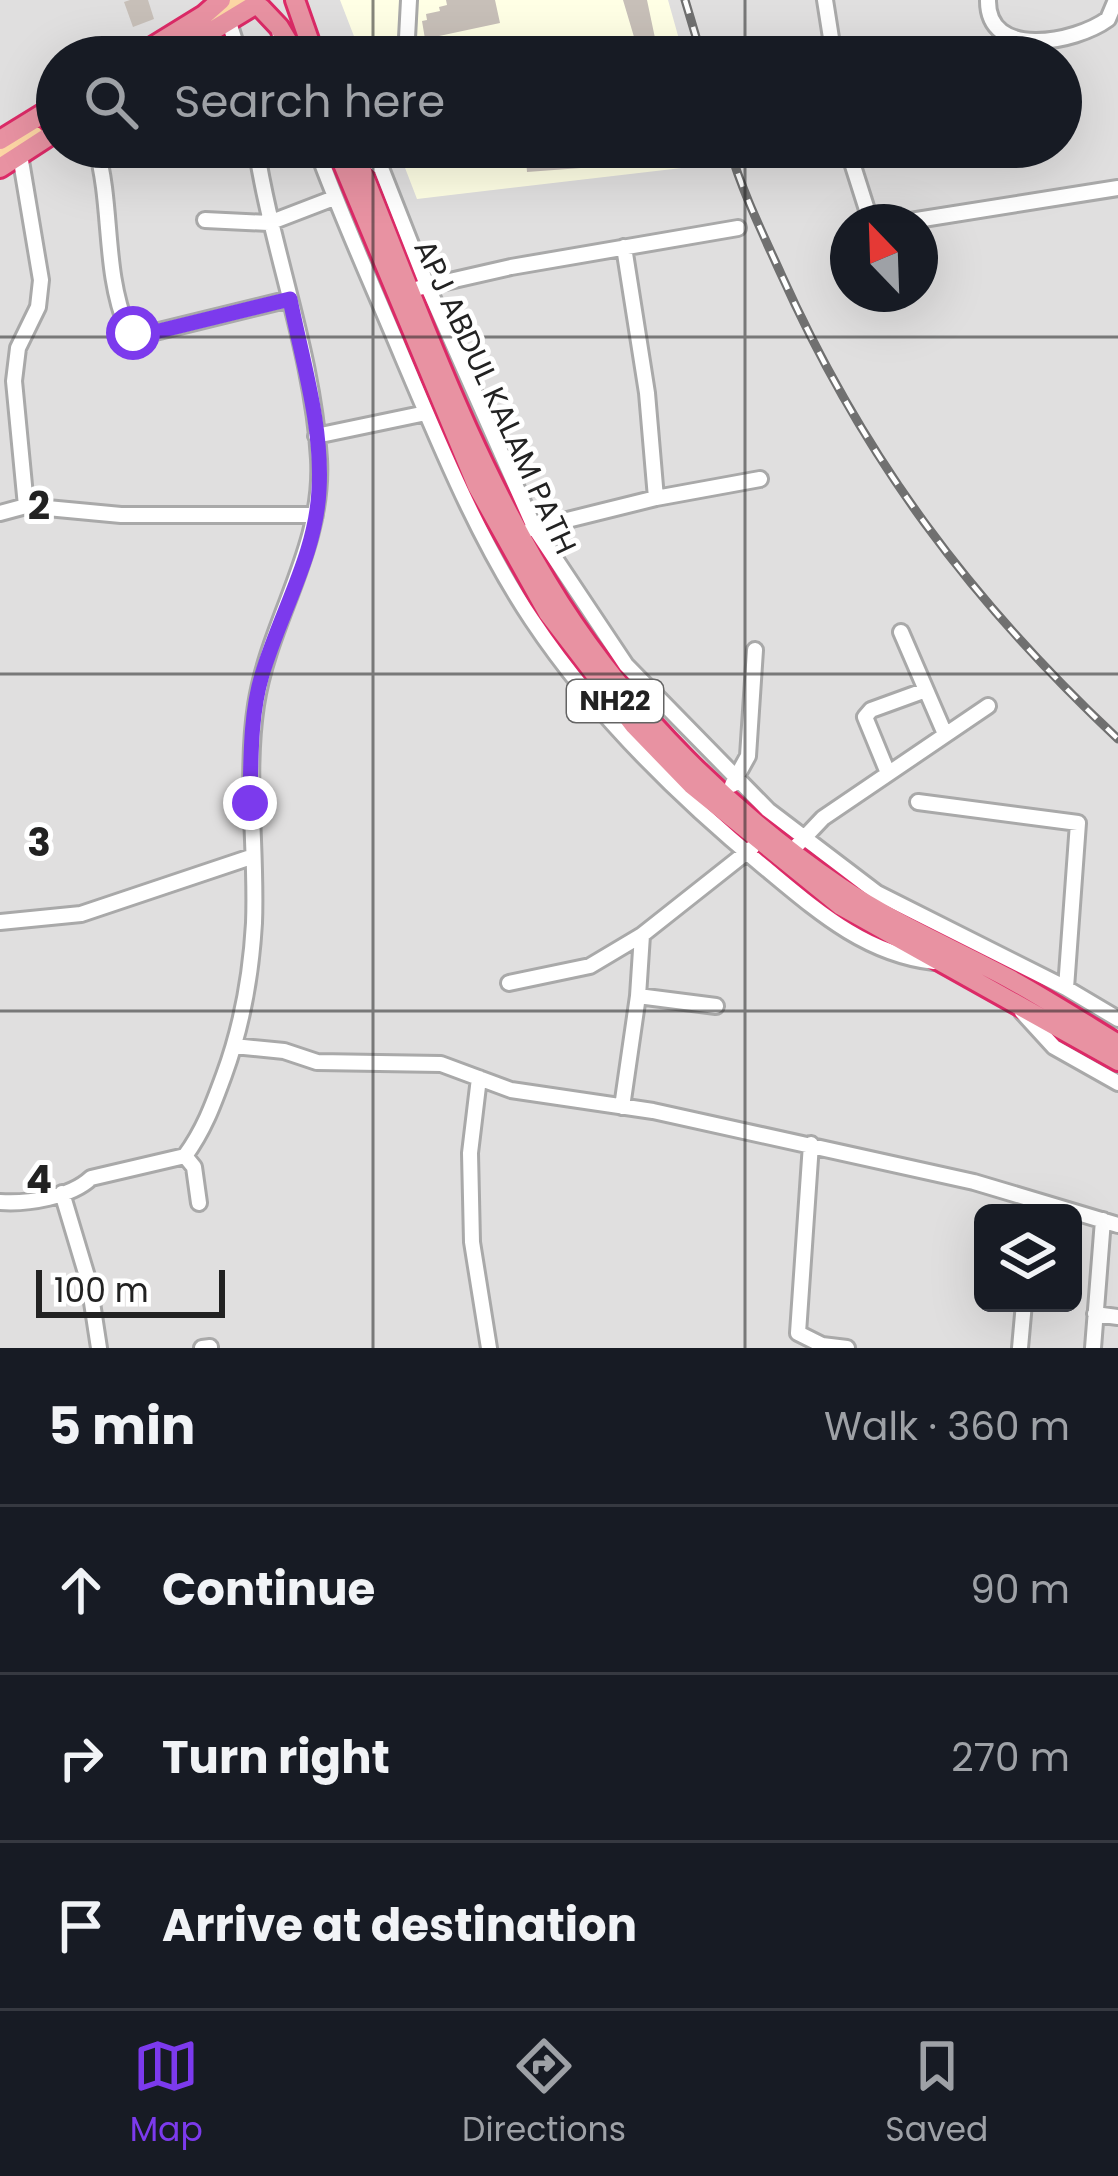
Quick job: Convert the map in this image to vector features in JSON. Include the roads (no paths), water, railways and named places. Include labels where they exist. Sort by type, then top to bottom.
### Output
[{"type":"highway","points":[[170,36],[204,15],[250,3],[274,7],[290,0],[306,36]]},
{"type":"highway","points":[[250,3],[284,36]]},
{"type":"highway","points":[[194,36],[224,10]]},
{"type":"highway","points":[[0,140],[36,118]]},
{"type":"highway","points":[[0,168],[36,139]]},
{"type":"highway","name":"APJ ABDUL KALAM PATH","points":[[343,168],[379,276],[493,534],[634,725],[753,848],[793,849],[841,906],[1011,1000],[1034,1003]]},
{"type":"highway","name":"APJ ABDUL KALAM PATH","points":[[365,168],[528,530],[628,697],[724,794],[865,903],[918,924],[1112,1055]]},
{"type":"main road","points":[[193,36],[250,3]]},
{"type":"street","points":[[407,36],[410,0]]},
{"type":"street","points":[[826,0],[831,36]]},
{"type":"street","points":[[988,0],[995,30],[1004,36]]},
{"type":"street","points":[[1060,36],[1077,35],[1108,19],[1116,0]]},
{"type":"street","points":[[279,27],[280,36]]},
{"type":"street","points":[[10,156],[41,280],[38,307],[21,342],[14,381],[26,506]]},
{"type":"street","points":[[101,168],[111,268],[127,328],[133,333],[155,332],[290,299]]},
{"type":"street","points":[[0,1202],[80,1189],[91,1178],[184,1156],[205,1128],[234,1046],[254,919],[256,706],[320,493],[316,436],[260,168]]},
{"type":"street","name":"NH22","points":[[323,168],[334,198],[379,276]]},
{"type":"street","points":[[854,168],[865,204]]},
{"type":"street","points":[[938,216],[1118,188]]},
{"type":"street","points":[[206,220],[269,223],[334,198]]},
{"type":"street","points":[[419,288],[738,228]]},
{"type":"street","points":[[624,248],[647,393],[656,498]]},
{"type":"street","points":[[0,355],[21,342]]},
{"type":"street","points":[[316,436],[435,410]]},
{"type":"street","points":[[0,428],[17,426]]},
{"type":"street","points":[[528,530],[656,498],[760,479]]},
{"type":"street","points":[[0,513],[26,506],[121,515],[315,515]]},
{"type":"street","name":"NH22","points":[[586,625],[768,810],[793,849]]},
{"type":"street","points":[[901,632],[945,734]]},
{"type":"street","points":[[724,794],[748,756],[755,650]]},
{"type":"street","points":[[888,773],[866,722],[867,713],[926,690]]},
{"type":"street","points":[[793,849],[888,773],[988,706]]},
{"type":"street","points":[[918,802],[1078,823],[1066,988]]},
{"type":"street","points":[[509,983],[590,966],[642,935],[753,848]]},
{"type":"street","name":"NH22","points":[[753,848],[814,908],[884,953],[945,964]]},
{"type":"street","points":[[0,922],[81,914],[251,857]]},
{"type":"street","name":"NH22","points":[[918,924],[1066,988],[1118,1019]]},
{"type":"street","points":[[622,1107],[642,935]]},
{"type":"street","points":[[638,996],[716,1006]]},
{"type":"street","name":"NH22","points":[[1011,1000],[1054,1047],[1112,1055],[1118,1084]]},
{"type":"street","points":[[234,1046],[284,1051],[317,1062],[441,1064],[511,1090],[811,1144],[1028,1204]]},
{"type":"street","points":[[479,1078],[470,1153],[472,1220],[489,1348]]},
{"type":"street","points":[[811,1144],[798,1333],[821,1346],[847,1348]]},
{"type":"street","points":[[184,1156],[194,1167],[199,1203]]},
{"type":"street","points":[[62,1193],[89,1283],[99,1348]]},
{"type":"street","points":[[1093,1348],[1110,1223]]},
{"type":"street","points":[[1020,1348],[1023,1312]]},
{"type":"street","points":[[1095,1314],[1118,1317]]},
{"type":"railway","points":[[685,0],[696,36]]},
{"type":"railway","points":[[736,168],[813,341],[885,466],[925,524],[1015,634],[1118,739]]}]
